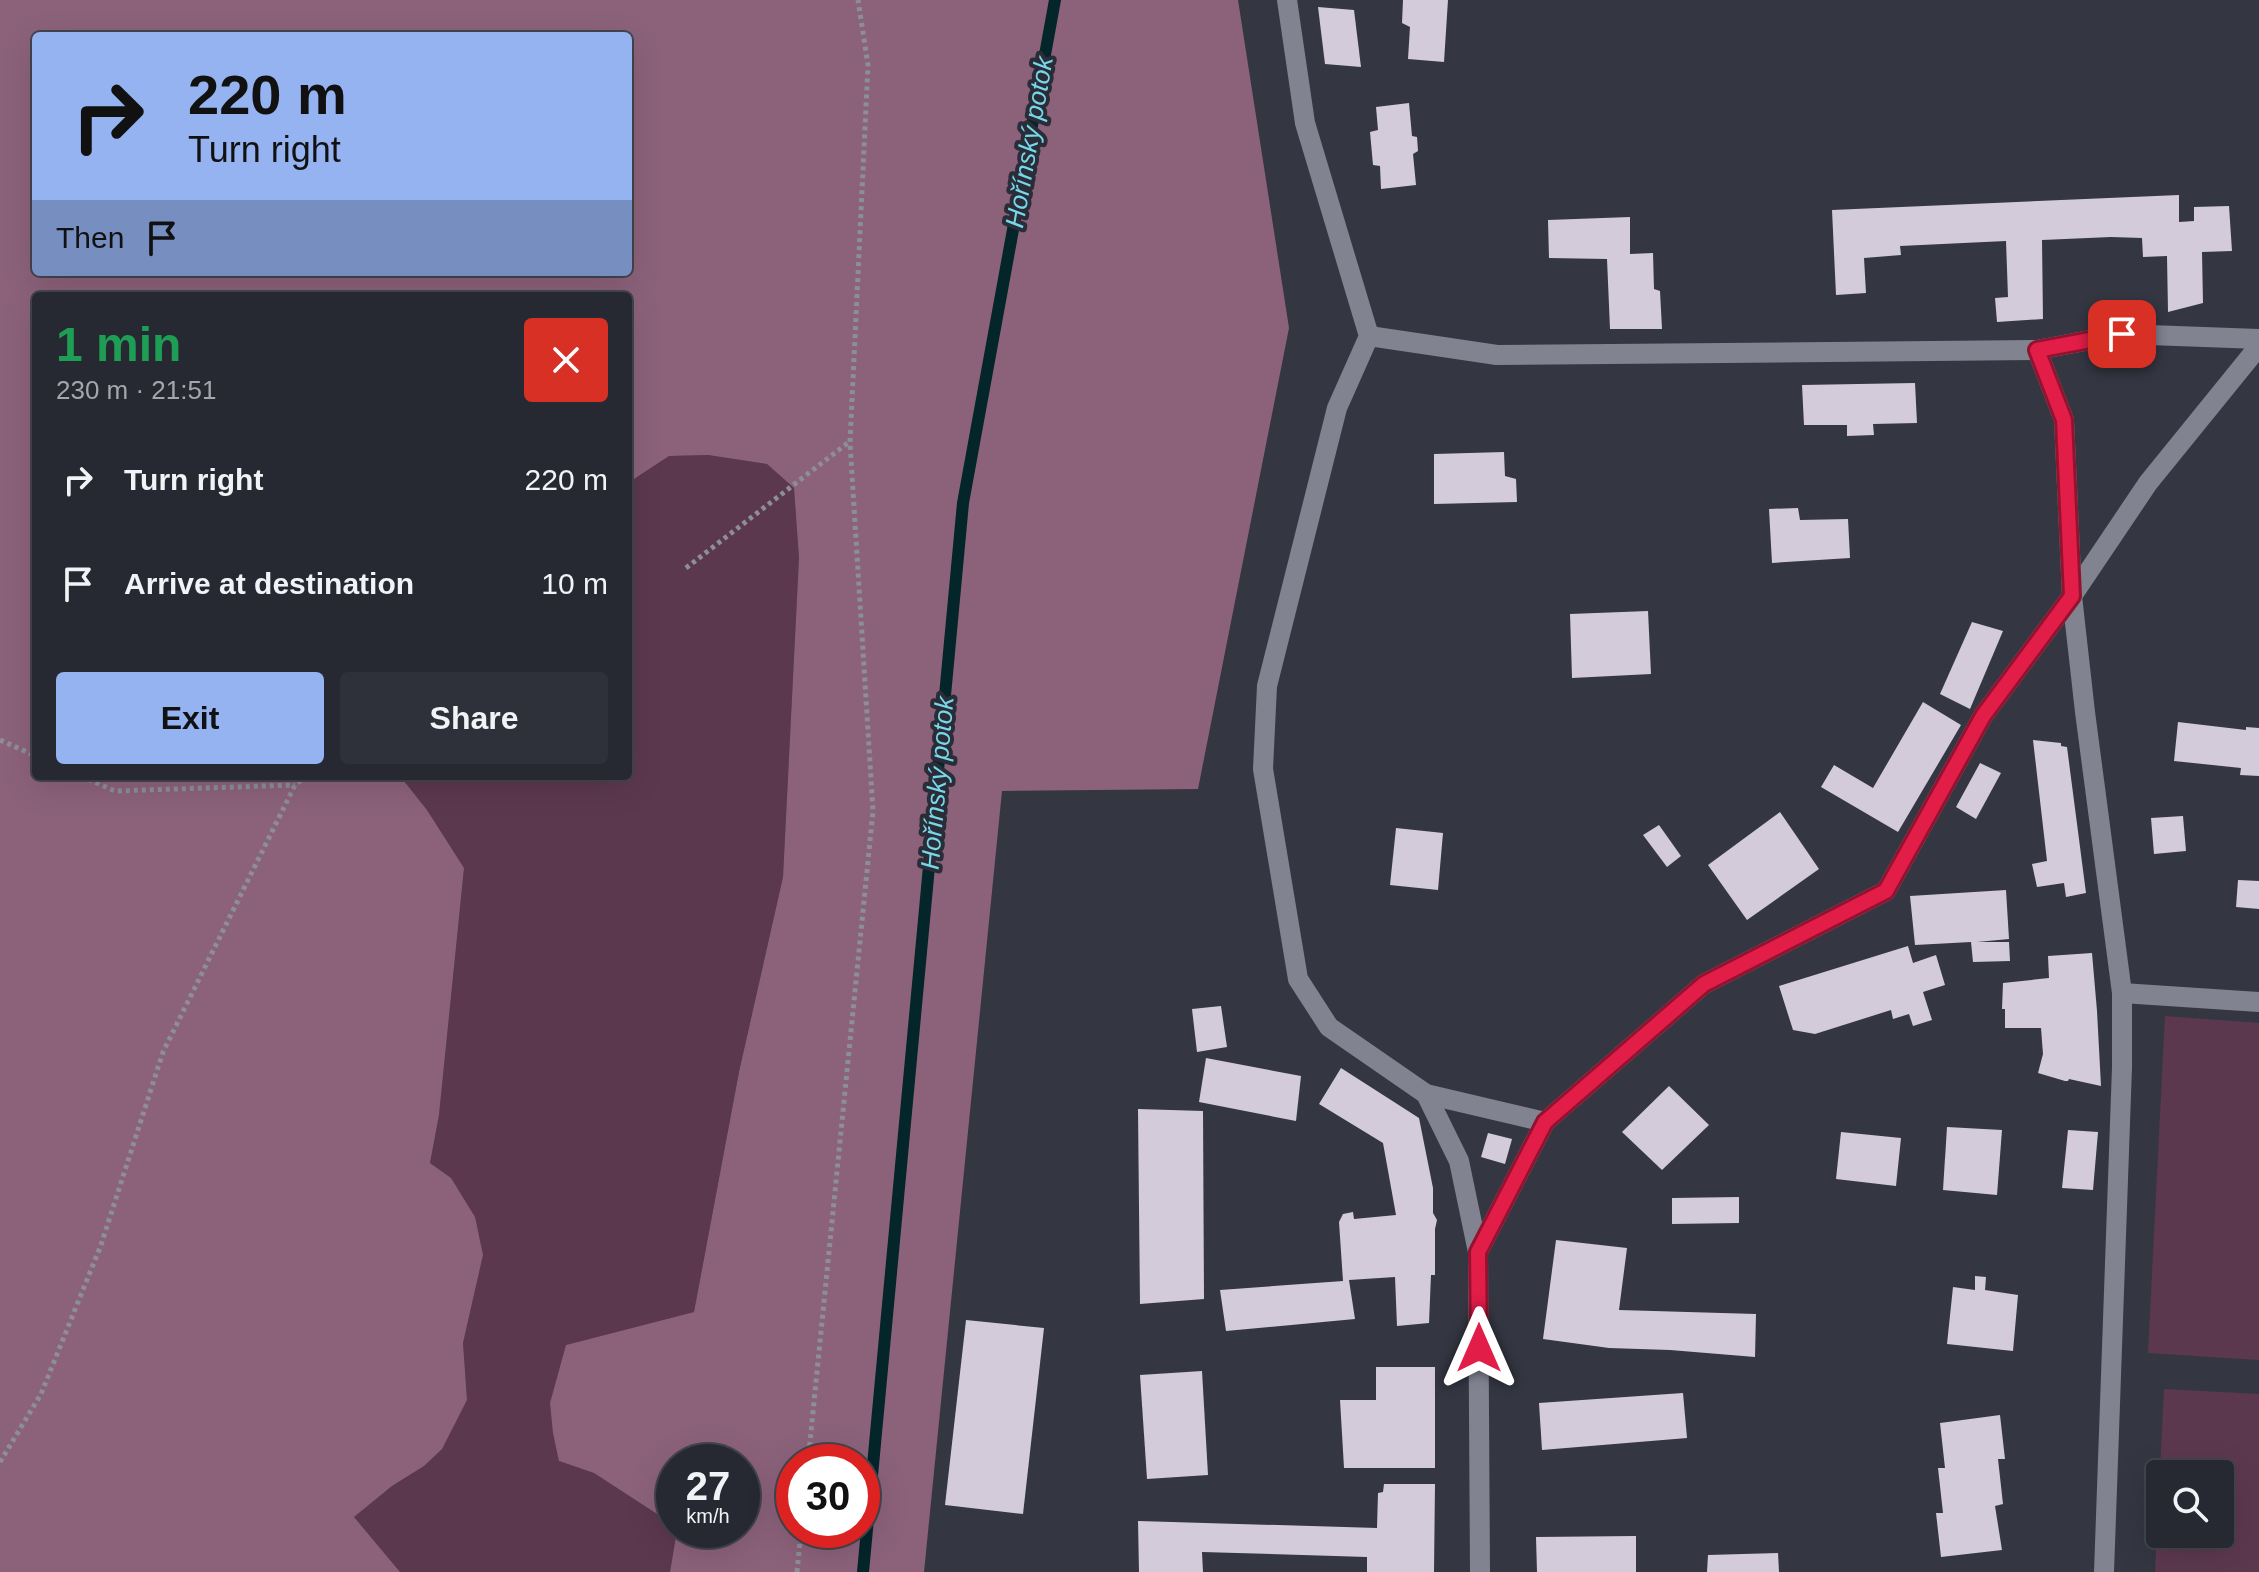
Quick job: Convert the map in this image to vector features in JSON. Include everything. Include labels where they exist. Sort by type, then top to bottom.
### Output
[{"type":"street","points":[[1287,0],[1305,123],[1369,336],[1337,408],[1267,686],[1263,769],[1298,979],[1329,1027],[1426,1094],[1545,1122]]},
{"type":"street","points":[[1369,336],[1497,355],[2037,350],[2122,334],[2259,339]]},
{"type":"street","points":[[1478,1252],[1545,1122],[1704,984],[1886,891],[1983,716],[2072,596],[2148,483],[2259,346]]},
{"type":"street","points":[[2037,350],[2064,420],[2072,596],[2122,993],[2104,1572]]},
{"type":"street","points":[[2122,993],[2259,1002]]},
{"type":"street","points":[[1426,1094],[1459,1161],[1478,1252],[1480,1572]]},
{"type":"path","points":[[810,1444],[873,811],[850,442],[868,65],[858,0]]},
{"type":"path","points":[[686,568],[850,442]]},
{"type":"path","points":[[0,740],[32,754]]},
{"type":"path","points":[[90,780],[115,791],[295,785]]},
{"type":"path","points":[[0,1462],[41,1394],[101,1245],[163,1052],[295,785],[301,780]]},
{"type":"path","points":[[797,1572],[799,1548]]},
{"type":"shaded area","points":[[0,0],[1238,0],[1289,328],[1198,789],[1002,791],[924,1572],[670,1572],[674,1548],[760,1548],[760,1444],[656,1444],[656,1513],[594,1473],[559,1461],[553,1433],[550,1403],[566,1345],[694,1312],[739,1072],[783,877],[799,558],[794,488],[767,464],[708,455],[669,456],[632,480],[632,292],[32,292],[32,780],[403,780],[427,810],[464,868],[439,1115],[430,1163],[451,1178],[475,1217],[483,1255],[463,1343],[467,1400],[442,1449],[424,1466],[392,1486],[354,1517],[400,1572],[0,1572]]},
{"type":"shaded area","points":[[708,455],[767,464],[794,488],[799,558],[783,877],[739,1072],[694,1312],[566,1345],[559,1461],[594,1473],[656,1513],[656,1548],[674,1548],[670,1572],[400,1572],[354,1517],[392,1486],[424,1466],[441,1449],[467,1400],[463,1343],[483,1255],[451,1178],[430,1163],[439,1115],[464,868],[427,810],[403,780],[632,780],[632,480],[669,456]]},
{"type":"shaded area","points":[[2165,1016],[2259,1023],[2259,1360],[2148,1353]]},
{"type":"shaded area","points":[[2164,1389],[2259,1394],[2259,1572],[2155,1572],[2156,1548],[2234,1548],[2234,1460],[2161,1460]]},
{"type":"building","points":[[1403,0],[1448,0],[1444,62],[1408,59],[1410,27],[1402,23]]},
{"type":"building","points":[[1318,7],[1354,10],[1361,67],[1325,64]]},
{"type":"building","points":[[1409,103],[1412,136],[1417,137],[1418,151],[1413,154],[1416,185],[1381,189],[1380,166],[1373,165],[1370,132],[1378,130],[1376,107]]},
{"type":"building","points":[[2179,195],[2179,222],[2194,221],[2194,207],[2229,206],[2232,251],[2202,252],[2203,303],[2168,312],[2167,256],[2143,257],[2142,238],[2111,237],[2042,240],[2043,319],[1997,322],[1995,298],[2008,297],[2006,241],[1900,246],[1901,255],[1864,258],[1866,293],[1836,295],[1832,210]]},
{"type":"building","points":[[1630,217],[1630,254],[1653,253],[1654,289],[1660,291],[1662,329],[1610,329],[1607,259],[1549,258],[1548,220]]},
{"type":"building","points":[[1915,383],[1917,423],[1873,424],[1874,435],[1847,436],[1847,425],[1804,425],[1802,385]]},
{"type":"building","points":[[1504,452],[1505,476],[1516,479],[1517,502],[1434,504],[1434,454]]},
{"type":"building","points":[[1798,508],[1800,520],[1848,519],[1850,558],[1772,563],[1769,509]]},
{"type":"building","points":[[1648,611],[1651,674],[1572,678],[1570,614]]},
{"type":"building","points":[[1972,622],[2003,631],[1970,709],[1940,694]]},
{"type":"building","points":[[1923,702],[1961,725],[1898,832],[1821,787],[1834,765],[1873,788]]},
{"type":"building","points":[[2178,722],[2246,730],[2246,727],[2259,728],[2259,776],[2240,775],[2241,768],[2174,761]]},
{"type":"building","points":[[2033,740],[2061,743],[2061,746],[2067,747],[2086,893],[2066,897],[2064,883],[2037,887],[2032,864],[2047,861]]},
{"type":"building","points":[[1980,763],[2001,773],[1976,819],[1956,807]]},
{"type":"building","points":[[1780,812],[1819,869],[1747,920],[1708,865]]},
{"type":"building","points":[[2183,816],[2186,851],[2154,854],[2151,818]]},
{"type":"building","points":[[1659,825],[1681,856],[1667,867],[1643,835]]},
{"type":"building","points":[[1396,828],[1443,833],[1438,890],[1390,885]]},
{"type":"building","points":[[2238,880],[2259,881],[2259,909],[2236,907]]},
{"type":"building","points":[[2006,890],[2009,939],[1977,942],[2009,942],[2010,961],[1973,962],[1971,942],[1915,945],[1910,896]]},
{"type":"building","points":[[1908,946],[1913,963],[1936,955],[1945,985],[1923,992],[1932,1020],[1913,1026],[1909,1014],[1893,1019],[1891,1010],[1815,1034],[1793,1030],[1779,986]]},
{"type":"building","points":[[2092,953],[2101,1086],[2038,1073],[2043,1054],[2041,1028],[2005,1028],[2005,1009],[2002,1009],[2003,983],[2049,978],[2048,956]]},
{"type":"building","points":[[1221,1006],[1227,1047],[1197,1052],[1192,1009]]},
{"type":"building","points":[[1206,1058],[1301,1076],[1296,1121],[1199,1102]]},
{"type":"building","points":[[1341,1068],[1419,1118],[1433,1188],[1433,1213],[1437,1220],[1429,1323],[1397,1326],[1395,1277],[1349,1280],[1355,1319],[1226,1331],[1220,1290],[1343,1281],[1339,1222],[1343,1214],[1353,1212],[1354,1219],[1396,1215],[1383,1143],[1319,1104]]},
{"type":"building","points":[[1669,1086],[1709,1125],[1662,1170],[1622,1132]]},
{"type":"building","points":[[1138,1109],[1203,1111],[1204,1299],[1140,1304]]},
{"type":"building","points":[[1947,1127],[2002,1130],[1997,1195],[1943,1190]]},
{"type":"building","points":[[2068,1130],[2098,1132],[2093,1190],[2062,1188]]},
{"type":"building","points":[[1841,1132],[1901,1138],[1896,1186],[1836,1179]]},
{"type":"building","points":[[1488,1133],[1512,1139],[1505,1164],[1481,1157]]},
{"type":"building","points":[[1739,1197],[1739,1223],[1672,1224],[1672,1198]]},
{"type":"building","points":[[1556,1240],[1627,1248],[1619,1310],[1756,1314],[1755,1357],[1609,1348],[1543,1339]]},
{"type":"building","points":[[1975,1276],[1986,1277],[1985,1290],[2018,1295],[2013,1351],[1947,1344],[1953,1287],[1975,1290]]},
{"type":"building","points":[[966,1320],[1044,1328],[1023,1514],[945,1505]]},
{"type":"building","points":[[1376,1367],[1435,1367],[1435,1468],[1344,1468],[1340,1400],[1376,1400]]},
{"type":"building","points":[[1202,1371],[1208,1475],[1147,1479],[1140,1375]]},
{"type":"building","points":[[1683,1393],[1687,1438],[1542,1450],[1539,1403]]},
{"type":"building","points":[[2000,1415],[2005,1459],[1998,1459],[2003,1504],[1995,1506],[2002,1550],[1941,1557],[1936,1513],[1943,1513],[1938,1468],[1945,1468],[1940,1423]]},
{"type":"building","points":[[1384,1484],[1435,1484],[1434,1572],[1367,1572],[1367,1557],[1202,1552],[1203,1572],[1139,1572],[1138,1521],[1377,1528],[1378,1493],[1383,1492]]},
{"type":"building","points":[[1636,1536],[1636,1572],[1537,1572],[1536,1537]]},
{"type":"building","points":[[1778,1553],[1779,1572],[1707,1572],[1708,1555]]},
{"type":"waterway","name":"Hořínský potok","points":[[863,1572],[963,503],[1055,0]]},
{"type":"route","points":[[1479,1348],[1478,1252],[1545,1122],[1704,984],[1886,891],[1983,716],[2072,596],[2064,420],[2037,350],[2122,334]]}]
